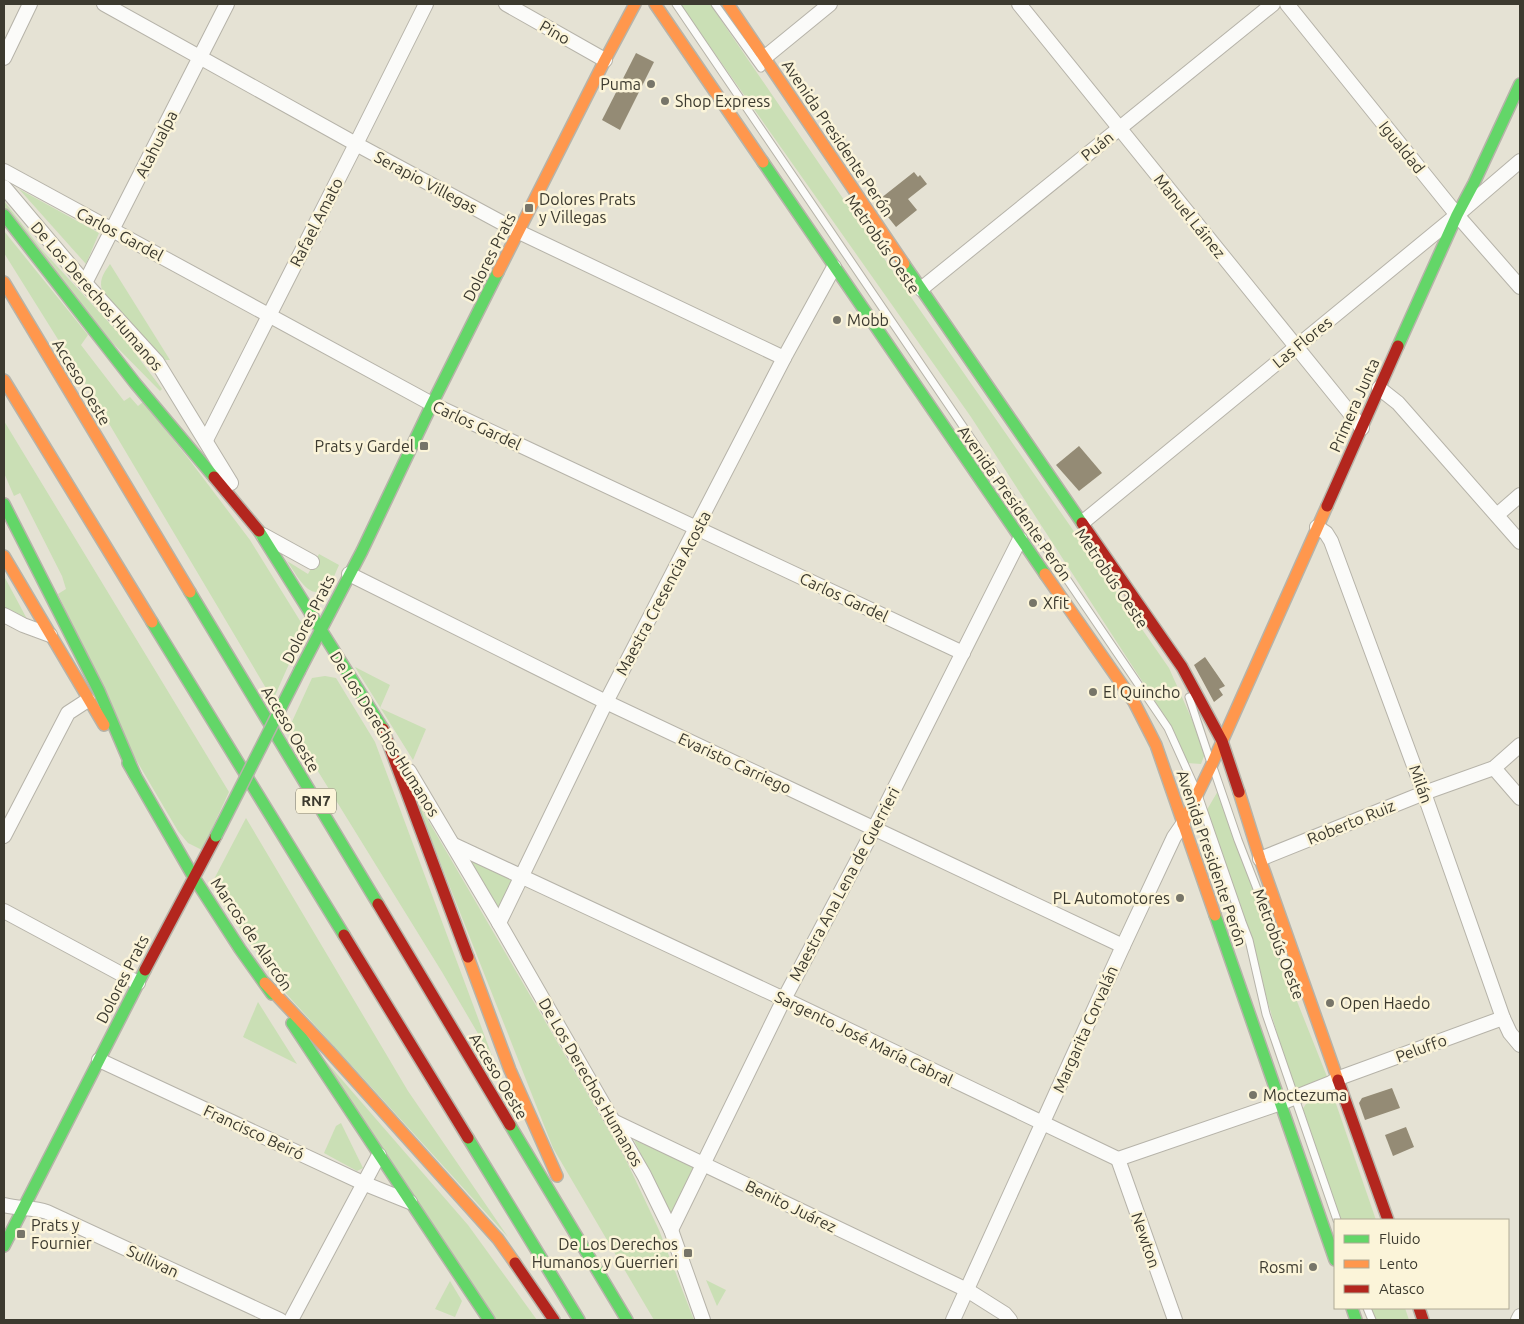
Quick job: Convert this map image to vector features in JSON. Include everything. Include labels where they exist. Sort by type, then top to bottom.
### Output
[{"type":"main road","name":"Dolores Prats","points":[[4,1246],[193,876],[216,836],[605,60],[635,4]]},
{"type":"main road","name":"Avenida Presidente Perón","points":[[655,4],[1020,539],[1134,702],[1143,718],[1156,745],[1334,1257]]},
{"type":"main road","name":"Avenida Presidente Perón","points":[[728,4],[921,289],[1182,667],[1222,741],[1335,1081],[1388,1219]]},
{"type":"main road","name":"Primera Junta","points":[[1222,741],[1457,215],[1520,84]]},
{"type":"main road","points":[[4,216],[134,383],[261,533]]},
{"type":"main road","name":"Acceso Oeste","points":[[4,282],[627,1320]]},
{"type":"main road","name":"RN7","points":[[4,380],[579,1320]]},
{"type":"main road","points":[[4,504],[99,691],[135,775]]},
{"type":"main road","name":"De Los Derechos Humanos","points":[[261,533],[320,631],[383,729]]},
{"type":"main road","name":"Marcos de Alarcón","points":[[4,556],[193,876],[489,1320]]},
{"type":"main road","points":[[383,729],[510,1070],[561,1184]]},
{"type":"main road","name":"Margarita Corvalán","points":[[1183,824],[1222,741]]},
{"type":"main road","points":[[265,983],[329,1051],[498,1239],[554,1320]]},
{"type":"main road","points":[[569,1202],[615,1300]]},
{"type":"street","points":[[4,58],[30,4]]},
{"type":"street","name":"Serapio Villegas","points":[[104,4],[519,232],[784,358]]},
{"type":"street","name":"Atahualpa","points":[[85,284],[227,4]]},
{"type":"street","name":"Rafael Amato","points":[[206,440],[426,4]]},
{"type":"street","name":"Pino","points":[[506,4],[605,60]]},
{"type":"street","points":[[764,58],[830,4]]},
{"type":"street","name":"Manuel Láinez","points":[[1019,4],[1295,348],[1362,428]]},
{"type":"street","name":"Puán","points":[[921,289],[1273,4]]},
{"type":"street","name":"Igualdad","points":[[1286,4],[1457,215],[1520,287]]},
{"type":"street","name":"Las Flores","points":[[1083,522],[1457,215],[1520,161]]},
{"type":"street","name":"Carlos Gardel","points":[[4,171],[432,404],[963,653]]},
{"type":"street","name":"De Los Derechos Humanos","points":[[4,187],[85,284],[157,362],[261,533]]},
{"type":"street","name":"Maestra Cresencia Acosta","points":[[499,923],[606,702],[784,358],[834,267]]},
{"type":"street","points":[[1379,388],[1398,403],[1520,542]]},
{"type":"street","points":[[1497,515],[1520,495]]},
{"type":"street","name":"Milán","points":[[1318,527],[1326,533],[1331,541],[1424,793],[1503,1018],[1510,1033],[1520,1044]]},
{"type":"street","points":[[261,533],[312,562]]},
{"type":"street","name":"Maestra Ana Lena de Guerrieri","points":[[671,1230],[784,999],[874,829],[1020,539]]},
{"type":"street","name":"Evaristo Carriego","points":[[349,574],[606,702],[1123,946]]},
{"type":"street","points":[[4,615],[22,625],[50,634]]},
{"type":"street","points":[[4,836],[68,713],[88,700]]},
{"type":"street","name":"De Los Derechos Humanos","points":[[383,729],[454,845],[644,1175],[671,1230],[702,1320]]},
{"type":"street","name":"Roberto Ruiz","points":[[1260,859],[1424,793],[1494,768],[1520,745]]},
{"type":"street","points":[[1494,768],[1520,798]]},
{"type":"street","name":"Margarita Corvalán","points":[[953,1320],[1123,946],[1174,838],[1183,824]]},
{"type":"street","name":"Sargento José María Cabral","points":[[454,845],[784,999],[1118,1159]]},
{"type":"street","points":[[4,910],[138,983]]},
{"type":"street","name":"Peluffo","points":[[1282,1103],[1335,1081],[1503,1018]]},
{"type":"street","name":"Francisco Beiró","points":[[100,1060],[363,1183],[410,1202]]},
{"type":"street","points":[[1118,1159],[1282,1103]]},
{"type":"street","name":"Benito Juárez","points":[[614,1122],[967,1290],[1005,1314],[1010,1320]]},
{"type":"street","points":[[291,1320],[379,1155]]},
{"type":"street","name":"Newton","points":[[1118,1159],[1175,1320]]},
{"type":"street","name":"Sullivan","points":[[4,1205],[39,1209],[47,1212],[280,1320]]},
{"type":"street","points":[[1518,1320],[1520,1316]]},
{"type":"lane","name":"Metrobús Oeste","points":[[676,4],[1168,728],[1197,792],[1249,940],[1266,1014],[1338,1219]]},
{"type":"lane","points":[[715,4],[764,73]]},
{"type":"lane","name":"Metrobús Oeste","points":[[770,80],[1176,672],[1189,698],[1238,840],[1300,1000]]},
{"type":"lane","points":[[1324,1065],[1335,1081],[1370,1193]]},
{"type":"green space","points":[[680,4],[710,4],[1169,668],[1206,751],[1201,764],[1187,763],[1166,718],[971,417]]},
{"type":"green space","points":[[19,189],[99,233],[86,264]]},
{"type":"green space","points":[[4,201],[43,251],[126,341],[162,389],[160,391],[99,329],[4,211]]},
{"type":"green space","points":[[4,231],[88,335],[81,345],[124,401],[130,397],[138,406],[143,402],[250,540],[307,632],[293,655],[273,700],[79,373],[4,253]]},
{"type":"green space","points":[[110,264],[170,360],[160,360],[103,293],[102,278]]},
{"type":"green space","points":[[4,421],[229,792],[202,850],[188,843],[178,831],[131,751],[58,594],[66,589],[62,576],[20,493],[14,496],[4,473]]},
{"type":"green space","points":[[319,554],[339,565],[330,583],[323,590],[317,592],[311,591],[300,581],[287,561],[308,574]]},
{"type":"green space","points":[[4,576],[27,619],[4,607]]},
{"type":"green space","points":[[355,667],[390,685],[380,707]]},
{"type":"green space","points":[[325,676],[336,678],[375,742],[494,1061],[442,972],[290,726],[312,678]]},
{"type":"green space","points":[[381,708],[426,729],[413,760]]},
{"type":"green space","points":[[1218,791],[1257,901],[1328,1079],[1294,1090],[1260,976],[1205,813]]},
{"type":"green space","points":[[414,796],[626,1160],[659,1230],[694,1320],[654,1320],[553,1148]]},
{"type":"green space","points":[[246,818],[408,1091],[508,1237],[281,988],[225,907],[212,883]]},
{"type":"green space","points":[[465,855],[515,879],[499,914]]},
{"type":"green space","points":[[258,1002],[297,1064],[243,1037]]},
{"type":"green space","points":[[317,1051],[468,1225],[537,1320],[496,1320]]},
{"type":"green space","points":[[1333,1095],[1376,1219],[1340,1219],[1302,1110],[1306,1104]]},
{"type":"green space","points":[[341,1123],[363,1168],[357,1171],[324,1153],[336,1126]]},
{"type":"green space","points":[[634,1140],[697,1168],[674,1223]]},
{"type":"green space","points":[[706,1280],[726,1290],[717,1306]]},
{"type":"green space","points":[[450,1281],[462,1301],[455,1317],[435,1309]]},
{"type":"green space","points":[[1370,1309],[1405,1309],[1409,1320],[1375,1320]]},
{"type":"building","points":[[636,53],[654,62],[620,130],[602,120]]},
{"type":"building","points":[[914,172],[918,177],[920,175],[927,184],[908,199],[917,210],[896,227],[876,202]]},
{"type":"building","points":[[1079,446],[1102,473],[1079,491],[1056,465]]},
{"type":"building","points":[[1205,657],[1225,686],[1219,689],[1223,695],[1214,702],[1194,665]]},
{"type":"building","points":[[1392,1088],[1400,1108],[1365,1120],[1359,1103],[1362,1098]]},
{"type":"building","points":[[1406,1127],[1414,1147],[1393,1156],[1385,1135]]},
{"type":"traffic: fast","points":[[1398,346],[1457,215],[1520,84]]},
{"type":"traffic: fast","points":[[763,162],[1045,574]]},
{"type":"traffic: fast","points":[[4,215],[135,383],[214,477]]},
{"type":"traffic: fast","points":[[904,264],[1082,523]]},
{"type":"traffic: fast","points":[[300,670],[362,551],[498,272]]},
{"type":"traffic: fast","points":[[4,504],[99,691],[135,775]]},
{"type":"traffic: fast","points":[[259,531],[383,729]]},
{"type":"traffic: fast","points":[[190,592],[378,904]]},
{"type":"traffic: fast","points":[[152,622],[344,935]]},
{"type":"traffic: fast","points":[[216,836],[300,670]]},
{"type":"traffic: fast","points":[[128,763],[193,876],[240,949],[272,994]]},
{"type":"traffic: fast","points":[[1215,915],[1334,1257]]},
{"type":"traffic: fast","points":[[4,1246],[145,970]]},
{"type":"traffic: fast","points":[[292,1023],[489,1320]]},
{"type":"traffic: fast","points":[[510,1125],[627,1320]]},
{"type":"traffic: fast","points":[[468,1138],[579,1320]]},
{"type":"traffic: fast","points":[[1352,1309],[1356,1320]]},
{"type":"traffic: slow","points":[[498,272],[635,4]]},
{"type":"traffic: slow","points":[[655,4],[763,162]]},
{"type":"traffic: slow","points":[[728,4],[904,264]]},
{"type":"traffic: slow","points":[[4,282],[190,592]]},
{"type":"traffic: slow","points":[[4,380],[152,622]]},
{"type":"traffic: slow","points":[[1183,824],[1212,764],[1327,506]]},
{"type":"traffic: slow","points":[[4,556],[104,725]]},
{"type":"traffic: slow","points":[[1045,574],[1134,702],[1156,745],[1215,915]]},
{"type":"traffic: slow","points":[[1239,792],[1260,859],[1338,1080]]},
{"type":"traffic: slow","points":[[468,957],[510,1070],[557,1176]]},
{"type":"traffic: slow","points":[[265,983],[329,1051],[498,1239],[515,1263]]},
{"type":"traffic: jam","points":[[1327,506],[1398,346]]},
{"type":"traffic: jam","points":[[214,477],[259,531]]},
{"type":"traffic: jam","points":[[1082,523],[1182,667],[1222,741],[1239,792]]},
{"type":"traffic: jam","points":[[383,729],[468,957]]},
{"type":"traffic: jam","points":[[145,970],[216,836]]},
{"type":"traffic: jam","points":[[378,904],[510,1125]]},
{"type":"traffic: jam","points":[[344,935],[468,1138]]},
{"type":"traffic: jam","points":[[1338,1080],[1388,1219]]},
{"type":"traffic: jam","points":[[515,1263],[554,1320]]},
{"type":"traffic: jam","points":[[1419,1309],[1423,1320]]},
{"type":"place","name":"Puma","points":[[651,84]]},
{"type":"place","name":"Shop Express","points":[[665,101]]},
{"type":"place","name":"Dolores Prats y Villegas","points":[[529,208]]},
{"type":"place","name":"Mobb","points":[[837,320]]},
{"type":"place","name":"Prats y Gardel","points":[[424,446]]},
{"type":"place","name":"Xfit","points":[[1033,603]]},
{"type":"place","name":"El Quincho","points":[[1093,692]]},
{"type":"place","name":"PL Automotores","points":[[1180,898]]},
{"type":"place","name":"Open Haedo","points":[[1330,1003]]},
{"type":"place","name":"Moctezuma","points":[[1253,1095]]},
{"type":"place","name":"Prats y Fournier","points":[[21,1234]]},
{"type":"place","name":"De Los Derechos Humanos y Guerrieri","points":[[688,1253]]},
{"type":"place","name":"Rosmi","points":[[1313,1267]]}]
